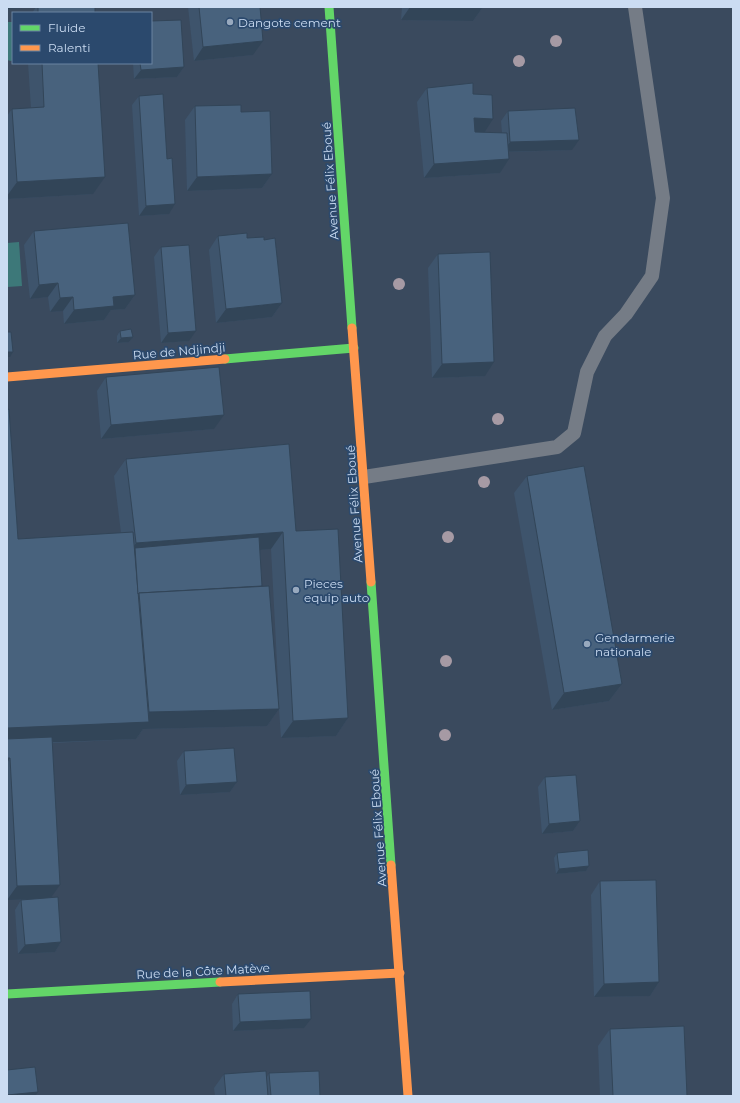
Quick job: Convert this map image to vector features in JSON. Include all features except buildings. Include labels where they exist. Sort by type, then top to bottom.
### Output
[{"type":"street","name":"Avenue Félix Eboué","points":[[329,7],[408,1096]]},
{"type":"street","name":"Rue de Ndjindji","points":[[7,377],[354,348]]},
{"type":"street","name":"Rue de la Côte Matève","points":[[7,994],[152,985],[400,973]]},
{"type":"lane","points":[[364,477],[557,447],[574,434],[587,372],[605,336],[626,314],[652,276],[662,198],[635,7]]},
{"type":"shaded area","points":[[7,22],[12,22],[12,60],[7,60]]},
{"type":"shaded area","points":[[19,242],[22,286],[7,287],[7,243]]},
{"type":"traffic: fast","points":[[329,7],[352,328]]},
{"type":"traffic: fast","points":[[225,359],[354,348]]},
{"type":"traffic: fast","points":[[371,582],[391,865]]},
{"type":"traffic: fast","points":[[7,994],[220,982]]},
{"type":"traffic: slow","points":[[352,328],[371,582]]},
{"type":"traffic: slow","points":[[7,377],[225,359]]},
{"type":"traffic: slow","points":[[391,865],[408,1096]]},
{"type":"traffic: slow","points":[[220,982],[400,973]]},
{"type":"place","name":"Dangote cement","points":[[230,22]]},
{"type":"place","name":"Pieces equip auto","points":[[296,590]]},
{"type":"place","name":"Gendarmerie nationale","points":[[587,644]]}]
